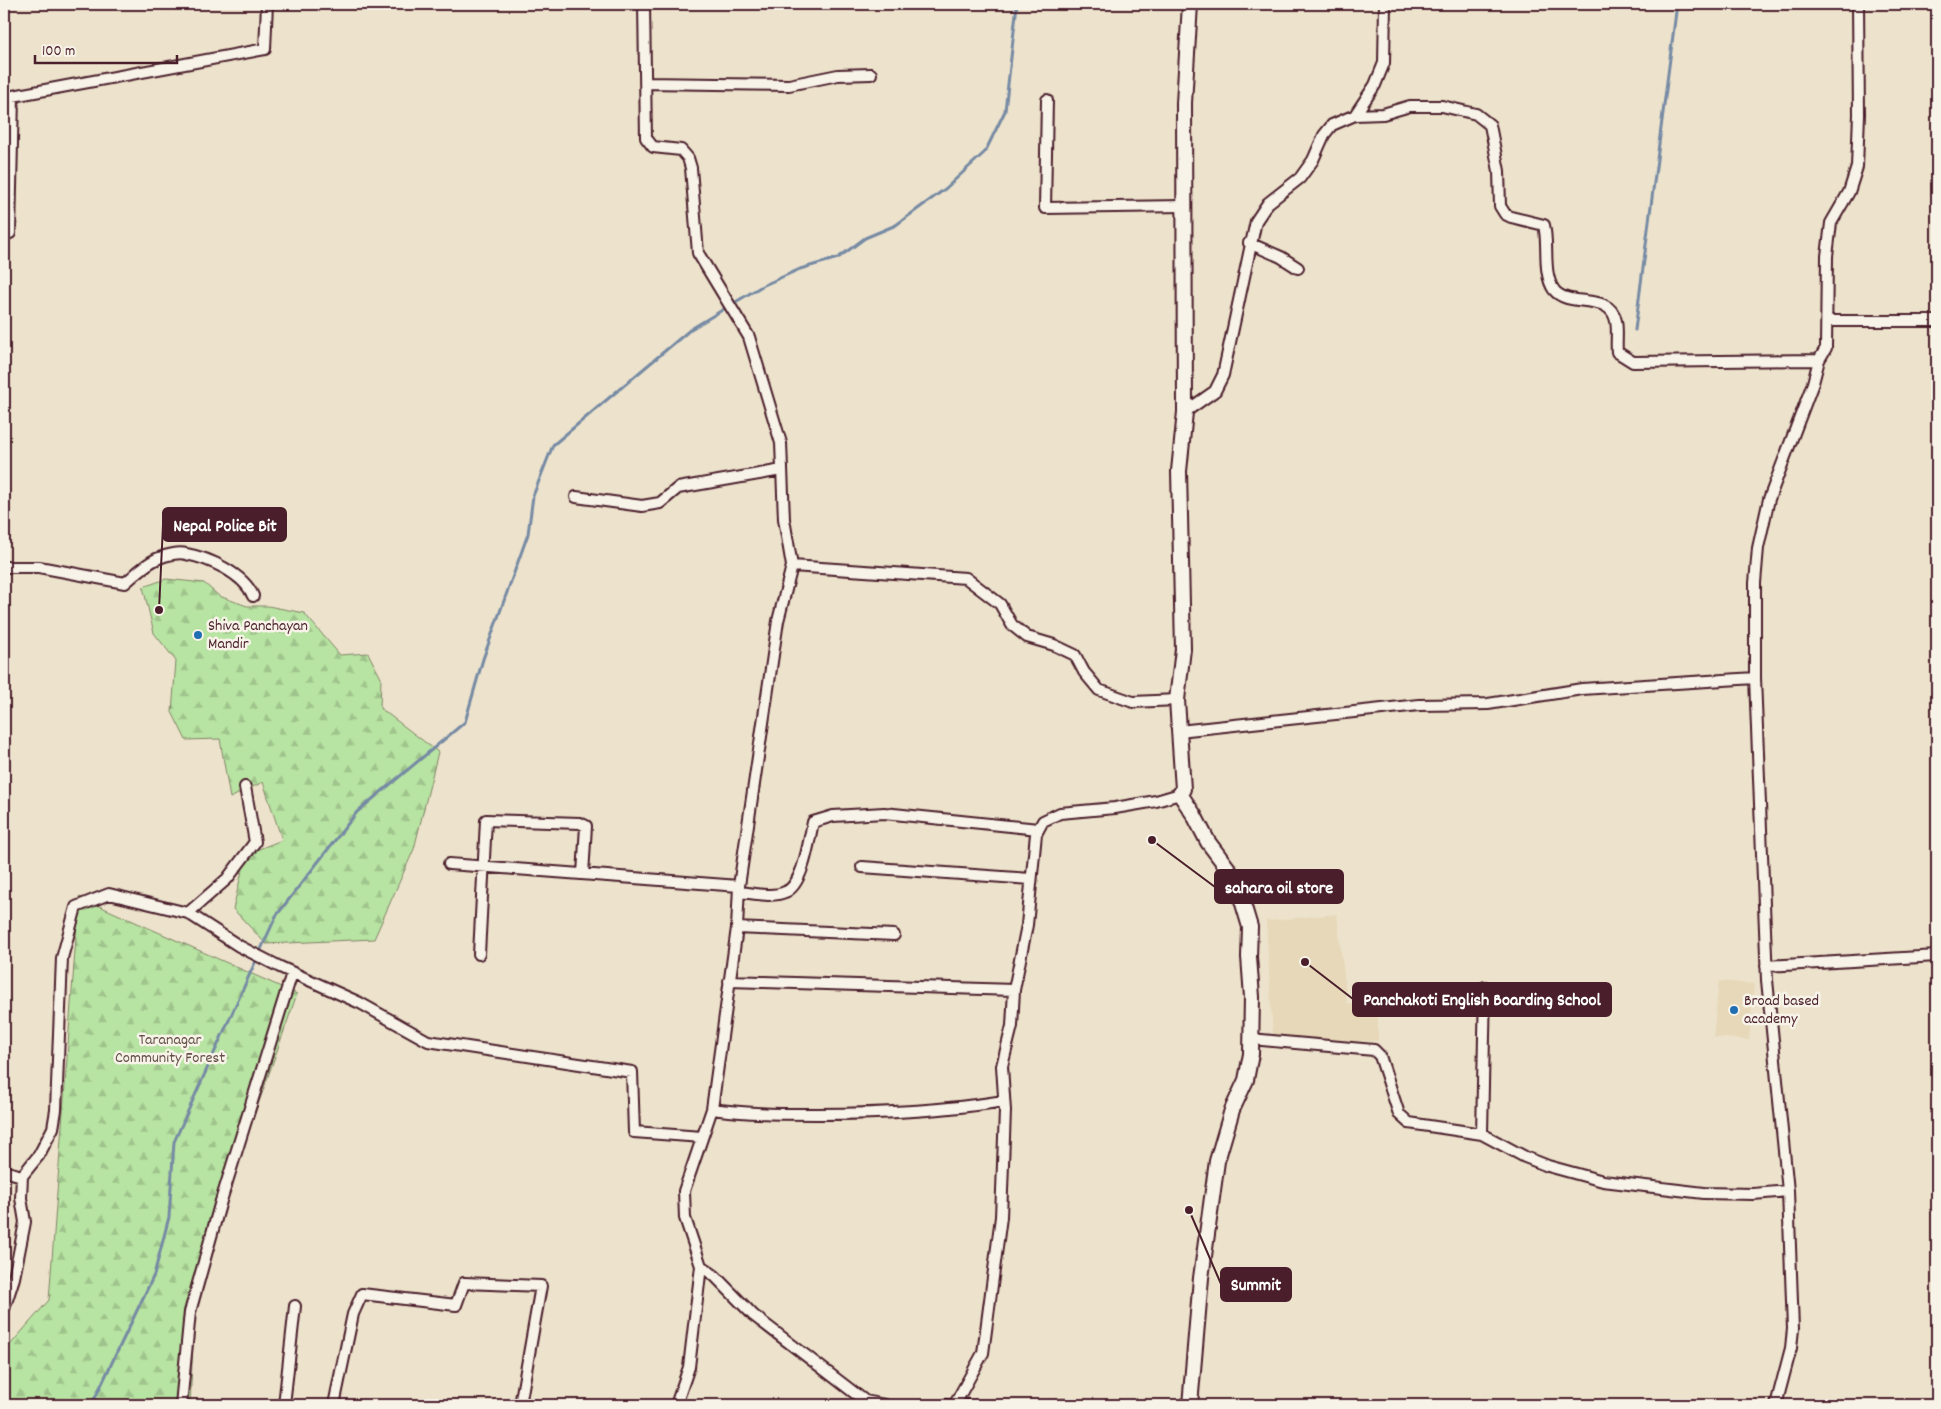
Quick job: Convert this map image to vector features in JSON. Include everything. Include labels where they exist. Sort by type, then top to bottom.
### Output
[{"type":"street","points":[[4,235],[10,233],[13,96],[265,48],[267,4]]},
{"type":"street","points":[[644,4],[646,138],[653,148],[681,150],[688,158],[692,168],[698,254],[749,337],[781,443],[784,518],[792,566],[778,621],[739,889],[737,928],[728,981],[712,1109],[684,1191],[685,1218],[701,1266],[689,1367],[676,1405]]},
{"type":"street","points":[[966,1405],[951,1404],[983,1353],[1001,1217],[1004,1101],[1002,1066],[1012,1026],[1014,990],[1027,925],[1036,834],[1043,821],[1060,813],[1115,808],[1156,801],[1180,794],[1183,789],[1177,700],[1183,648],[1179,471],[1186,412],[1184,103],[1190,4]]},
{"type":"street","points":[[1355,115],[1375,85],[1384,63],[1384,4]]},
{"type":"street","points":[[1776,1405],[1792,1336],[1788,1191],[1766,966],[1756,678],[1758,548],[1769,499],[1813,383],[1819,360],[1826,348],[1828,321],[1827,256],[1831,223],[1849,192],[1857,167],[1859,114],[1858,4]]},
{"type":"street","points":[[645,83],[789,85],[838,75],[871,74]]},
{"type":"street","points":[[1047,100],[1045,208],[1184,206]]},
{"type":"street","points":[[1186,412],[1216,391],[1223,376],[1249,243],[1260,214],[1268,203],[1300,178],[1314,160],[1332,125],[1355,115],[1383,114],[1410,106],[1442,106],[1476,114],[1490,125],[1499,171],[1500,206],[1505,214],[1511,217],[1544,225],[1549,276],[1553,288],[1559,295],[1567,298],[1596,302],[1609,308],[1616,320],[1617,352],[1633,362],[1819,360]]},
{"type":"street","points":[[1249,243],[1281,257],[1298,268]]},
{"type":"street","points":[[1828,321],[1937,321]]},
{"type":"street","points":[[576,497],[642,506],[660,503],[678,488],[782,470]]},
{"type":"street","points":[[4,567],[39,567],[125,583],[158,558],[185,553],[214,563],[241,579],[250,589],[253,596]]},
{"type":"street","points":[[792,566],[966,578],[1000,604],[1012,625],[1028,637],[1054,644],[1075,655],[1084,672],[1099,690],[1133,702],[1177,700]]},
{"type":"street","points":[[1179,730],[1419,705],[1488,704],[1582,689],[1756,678]]},
{"type":"street","points":[[188,913],[227,879],[255,842],[245,787]]},
{"type":"street","points":[[1180,794],[1194,815],[1208,842],[1229,870],[1241,897],[1250,927],[1249,956],[1252,996],[1251,1039],[1246,1080],[1232,1110],[1217,1162],[1201,1278],[1190,1405]]},
{"type":"street","points":[[449,864],[583,874],[739,889],[762,894],[786,892],[798,881],[814,822],[833,816],[884,813],[1038,829]]},
{"type":"street","points":[[479,954],[482,866],[486,820],[565,822],[580,823],[586,826],[583,874]]},
{"type":"street","points":[[862,867],[1030,880]]},
{"type":"street","points":[[4,1309],[14,1278],[25,1222],[21,1198],[22,1176],[39,1154],[53,1128],[56,1110],[62,958],[76,907],[110,894],[188,913],[240,946],[280,968],[360,1003],[428,1041],[632,1072],[634,1132],[702,1137]]},
{"type":"street","points":[[737,928],[894,935]]},
{"type":"street","points":[[1766,966],[1937,956]]},
{"type":"street","points":[[181,1405],[190,1312],[223,1192],[292,973]]},
{"type":"street","points":[[728,981],[1014,990]]},
{"type":"street","points":[[1482,1134],[1485,987]]},
{"type":"street","points":[[1251,1039],[1374,1050],[1380,1056],[1399,1114],[1409,1123],[1482,1134],[1540,1163],[1603,1181],[1704,1193],[1753,1194],[1788,1191]]},
{"type":"street","points":[[712,1109],[745,1114],[883,1114],[932,1111],[1004,1101]]},
{"type":"street","points":[[4,1171],[22,1176]]},
{"type":"street","points":[[701,1266],[715,1276],[753,1315],[865,1401],[885,1405]]},
{"type":"street","points":[[334,1405],[353,1314],[362,1294],[456,1305],[464,1283],[541,1286],[520,1405]]},
{"type":"street","points":[[284,1405],[295,1306]]},
{"type":"street","points":[[1060,1405],[1070,1405]]},
{"type":"shaded area","points":[[1337,914],[1347,1003],[1378,1008],[1378,1041],[1307,1043],[1273,1038],[1266,921]]},
{"type":"shaded area","name":"Broad based academy","points":[[1719,981],[1754,984],[1749,1040],[1713,1037]]},
{"type":"green space","points":[[166,579],[204,583],[219,596],[247,606],[268,606],[304,613],[340,655],[368,653],[381,678],[380,708],[438,752],[414,849],[374,939],[266,944],[233,909],[246,854],[282,840],[263,782],[230,798],[220,739],[186,740],[172,712],[176,661],[154,633],[143,587]]},
{"type":"green space","name":"Taranagar Community Forest","points":[[79,897],[297,994],[196,1281],[190,1405],[4,1405],[4,1352],[49,1300]]},
{"type":"waterway","points":[[89,1405],[95,1398],[154,1275],[169,1217],[174,1142],[276,916],[357,812],[465,722],[483,659],[528,534],[533,496],[553,445],[691,329],[762,286],[800,269],[838,258],[865,238],[896,225],[945,189],[985,152],[1005,111],[1017,4]]},
{"type":"waterway","points":[[1635,330],[1677,4]]},
{"type":"place","name":"Nepal Police Bit","points":[[159,610]]},
{"type":"place","name":"Shiva Panchayan Mandir","points":[[198,635]]},
{"type":"place","name":"sahara oil store","points":[[1152,840]]},
{"type":"place","name":"Panchakoti English Boarding School","points":[[1305,962]]},
{"type":"place","name":"Broad based academy","points":[[1734,1010]]},
{"type":"place","name":"Summit","points":[[1189,1210]]}]
